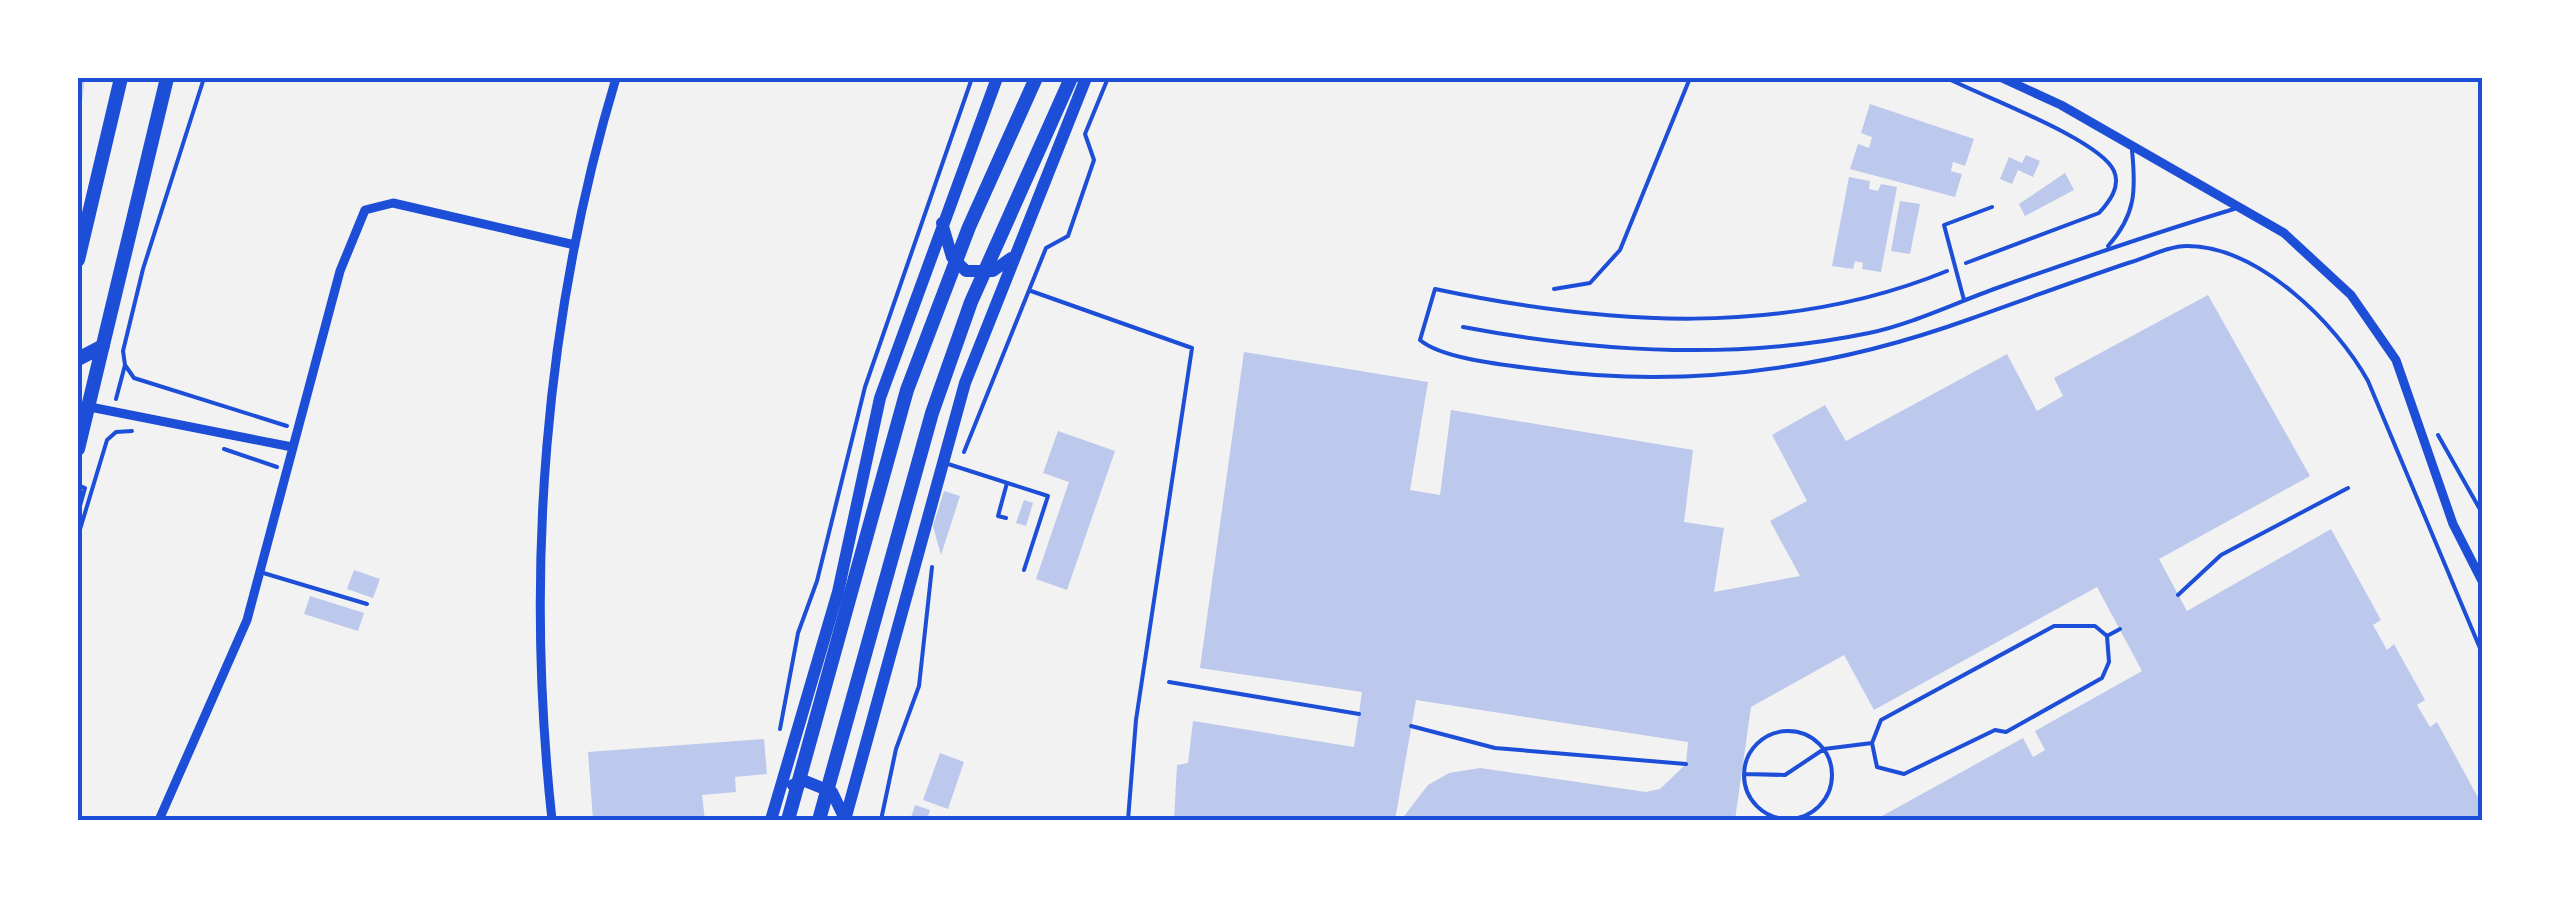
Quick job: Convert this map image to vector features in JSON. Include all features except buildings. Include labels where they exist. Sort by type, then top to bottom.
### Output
[{"type":"highway","points":[[78,260],[121,78]]},
{"type":"highway","points":[[78,448],[84,410],[104,346],[168,78]]},
{"type":"highway","points":[[788,820],[907,390],[968,227],[1036,78]]},
{"type":"highway","points":[[819,820],[932,413],[970,302],[1070,78]]},
{"type":"highway","points":[[78,359],[104,346]]},
{"type":"main road","points":[[771,820],[838,592],[880,398],[997,78]]},
{"type":"main road","points":[[845,820],[940,462],[1013,256],[1086,78]]},
{"type":"main road","points":[[942,222],[952,257],[966,271],[994,271],[1013,256]]},
{"type":"main road","points":[[780,790],[804,781],[820,784],[832,792],[845,820]]},
{"type":"street","points":[[552,820],[540,702],[543,455],[575,245],[616,78]]},
{"type":"street","points":[[2002,78],[2061,104],[2284,233],[2351,295],[2396,360],[2453,524],[2482,581]]},
{"type":"street","points":[[159,820],[240,638],[340,272],[365,210],[393,203],[575,245]]},
{"type":"street","points":[[84,410],[292,448]]},
{"type":"lane","points":[[1554,288],[1590,283],[1620,250],[1690,78]]},
{"type":"lane","points":[[2108,246],[2127,225],[2136,196],[2132,147]]},
{"type":"lane","points":[[1964,300],[1944,225],[1992,207]]},
{"type":"lane","points":[[1462,327],[1611,350],[1731,350],[1872,332],[2108,246],[2239,208]]},
{"type":"lane","points":[[940,462],[1048,496],[1024,570]]},
{"type":"lane","points":[[1006,518],[998,516],[1007,483]]},
{"type":"lane","points":[[260,572],[367,604]]},
{"type":"path","points":[[204,78],[143,269],[123,351],[125,365],[134,378],[298,430]]},
{"type":"path","points":[[958,467],[1046,248],[1068,236],[1094,160],[1085,134],[1108,78]]},
{"type":"path","points":[[1435,290],[1575,315],[1654,321],[1724,318],[1852,300],[1956,267],[2100,213],[2110,202],[2114,170],[2097,153],[2016,106],[1998,104],[1947,78]]},
{"type":"path","points":[[2186,246],[2239,256],[2310,306],[2348,345],[2368,381],[2482,652]]},
{"type":"path","points":[[1031,291],[1192,348],[1136,720],[1128,820]]},
{"type":"path","points":[[2415,409],[2442,438],[2482,513]]},
{"type":"path","points":[[78,536],[107,440],[116,432],[140,430]]},
{"type":"path","points":[[208,444],[286,470]]},
{"type":"path","points":[[78,486],[85,488],[78,513]]},
{"type":"path","points":[[2178,595],[2221,555],[2348,488]]},
{"type":"path","points":[[881,820],[896,749],[919,686],[933,560]]},
{"type":"path","points":[[2054,626],[2095,626],[2108,636],[2110,662],[2102,678],[2006,732],[1995,730],[1904,774],[1877,767],[1872,742],[1881,720],[2054,626]]},
{"type":"path","points":[[2108,636],[2120,629]]},
{"type":"path","points":[[1169,682],[1359,714]]},
{"type":"path","points":[[1411,726],[1496,748],[1686,764]]},
{"type":"path","points":[[1775,732],[1802,733],[1824,749],[1832,777],[1830,792],[1821,806],[1794,820],[1779,819],[1753,803],[1742,774],[1753,748],[1775,732]]},
{"type":"path","points":[[1742,774],[1785,775],[1824,749],[1872,742]]},
{"type":"waterway","points":[[78,110],[82,78]]}]
